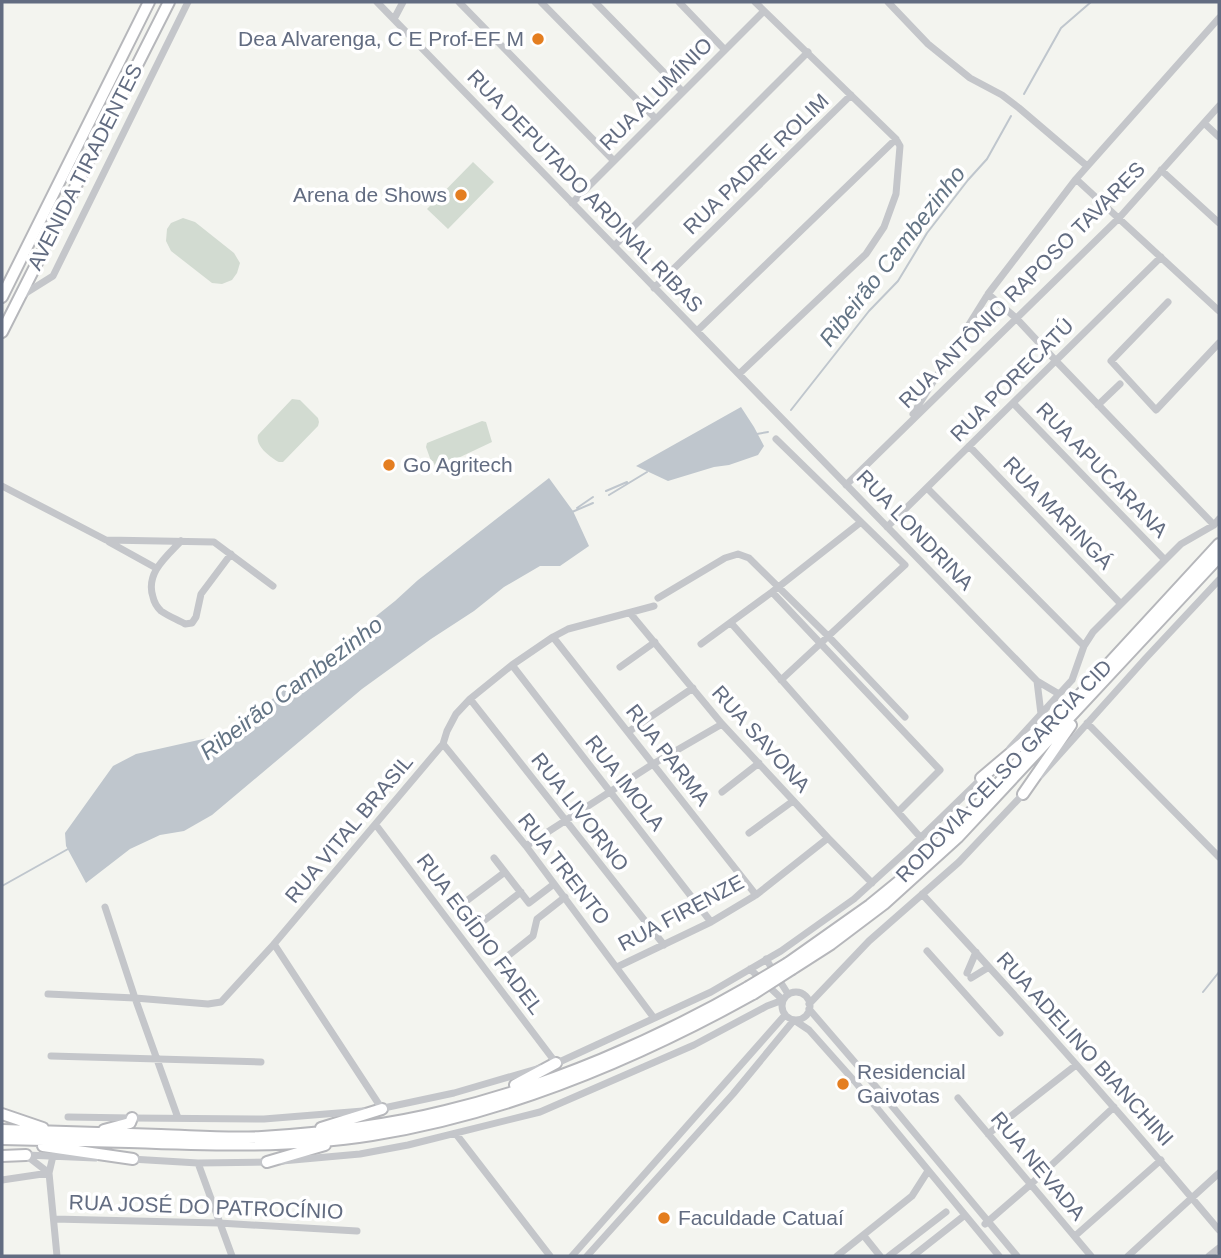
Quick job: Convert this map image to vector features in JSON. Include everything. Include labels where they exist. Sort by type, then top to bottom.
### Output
[{"type":"highway","name":"AVENIDA TIRADENTES","points":[[2,297],[149,2]]},
{"type":"highway","name":"AVENIDA TIRADENTES","points":[[2,332],[169,2]]},
{"type":"highway","name":"RODOVIA CELSO GARCIA CID","points":[[2,1139],[225,1145],[373,1135],[488,1109],[538,1093],[661,1041],[719,1013],[751,990],[831,944],[928,866],[990,804],[1219,544]]},
{"type":"highway","name":"RODOVIA CELSO GARCIA CID","points":[[1086,695],[1219,557]]},
{"type":"highway","points":[[981,778],[1086,695]]},
{"type":"highway","points":[[1023,794],[1086,695]]},
{"type":"highway","name":"RODOVIA CELSO GARCIA CID","points":[[2,1130],[258,1137],[357,1128],[398,1121],[446,1111],[569,1072],[751,990]]},
{"type":"highway","points":[[484,1100],[556,1063]]},
{"type":"highway","points":[[299,1134],[382,1109]]},
{"type":"highway","points":[[2,1114],[56,1132]]},
{"type":"highway","points":[[92,1133],[130,1123],[132,1118]]},
{"type":"highway","points":[[267,1162],[350,1138]]},
{"type":"highway","points":[[2,1139],[134,1159]]},
{"type":"highway","points":[[2,1156],[26,1156]]},
{"type":"street","points":[[20,297],[53,276],[188,2]]},
{"type":"street","name":"RUA DEPUTADO ARDINAL RIBAS","points":[[377,2],[768,404]]},
{"type":"street","points":[[394,19],[403,2]]},
{"type":"street","points":[[459,2],[614,161]]},
{"type":"street","points":[[541,2],[656,119]]},
{"type":"street","points":[[595,2],[683,92]]},
{"type":"street","points":[[679,2],[726,50]]},
{"type":"street","points":[[738,374],[866,254],[884,227],[896,194],[900,146],[896,139],[755,2]]},
{"type":"street","points":[[888,2],[928,44],[970,78],[1015,104],[1087,166]]},
{"type":"street","name":"RUA ALUMÍNIO","points":[[572,203],[764,11]]},
{"type":"street","points":[[905,427],[988,294],[1076,179],[1219,18]]},
{"type":"street","points":[[614,246],[808,52]]},
{"type":"street","name":"RUA PADRE ROLIM","points":[[654,288],[851,95]]},
{"type":"street","name":"RUA ANTÔNIO RAPOSO TAVARES","points":[[846,485],[1119,218],[1219,106]]},
{"type":"street","points":[[1203,123],[1219,137]]},
{"type":"street","points":[[697,331],[896,139]]},
{"type":"street","points":[[1161,170],[1219,223]]},
{"type":"street","points":[[1076,179],[1219,311]]},
{"type":"street","name":"RUA PORECATÚ","points":[[887,527],[1161,257]]},
{"type":"street","points":[[68,1116],[264,1119],[317,1116],[382,1109],[454,1093],[556,1063],[711,992],[780,951],[854,899],[872,883],[981,778],[1072,680],[1084,646],[1093,632],[1181,544],[1217,522],[1098,405],[1016,317],[988,294]]},
{"type":"street","points":[[1168,302],[1111,361],[1156,410],[1219,343]]},
{"type":"street","points":[[1098,405],[1120,384]]},
{"type":"street","name":"RUA APUCARANA","points":[[1013,403],[1165,560]]},
{"type":"street","name":"RUA LONDRINA","points":[[768,404],[1037,681],[1059,694]]},
{"type":"street","points":[[776,439],[905,565],[782,680]]},
{"type":"street","name":"RUA MARINGÁ","points":[[970,446],[1121,604]]},
{"type":"street","points":[[2,486],[156,568]]},
{"type":"street","points":[[927,488],[1084,646]]},
{"type":"street","points":[[701,644],[861,522]]},
{"type":"street","points":[[106,540],[214,542],[273,586]]},
{"type":"street","points":[[181,541],[156,568],[151,591],[160,610],[186,624],[192,623],[196,617],[201,594],[231,554]]},
{"type":"street","name":"RUA VITAL BRASIL","points":[[48,994],[208,1004],[220,1002],[274,944],[443,744],[456,714],[512,664],[568,629],[656,602],[725,558],[738,554],[749,558],[775,589]]},
{"type":"street","points":[[587,1256],[733,1094],[794,1020],[803,1018],[809,1007],[869,941],[959,862],[1219,580]]},
{"type":"street","points":[[775,589],[828,636],[905,717]]},
{"type":"street","points":[[775,589],[821,644],[940,770],[898,812]]},
{"type":"street","name":"RUA SAVONA","points":[[630,612],[722,724],[872,883]]},
{"type":"street","points":[[731,623],[921,838]]},
{"type":"street","name":"RUA PARMA","points":[[552,637],[756,895]]},
{"type":"street","points":[[620,667],[655,642]]},
{"type":"street","name":"RUA IMOLA","points":[[512,664],[712,922]]},
{"type":"street","points":[[1037,681],[1041,714]]},
{"type":"street","points":[[628,732],[693,688]]},
{"type":"street","name":"RUA LIVORNO","points":[[470,699],[664,945]]},
{"type":"street","points":[[1087,723],[1219,857]]},
{"type":"street","points":[[526,846],[653,764],[722,724]]},
{"type":"street","name":"RUA TRENTO","points":[[443,744],[526,846],[654,1018]]},
{"type":"street","points":[[722,792],[759,763]]},
{"type":"street","points":[[749,833],[793,801]]},
{"type":"street","name":"RUA EGÍDIO FADEL","points":[[376,825],[556,1063]]},
{"type":"street","name":"RUA FIRENZE","points":[[618,967],[712,922],[756,895],[828,838]]},
{"type":"street","points":[[495,858],[529,902],[554,884]]},
{"type":"street","points":[[461,905],[505,872]]},
{"type":"street","points":[[477,926],[521,892]]},
{"type":"street","name":"RUA ADELINO BIANCHINI","points":[[922,894],[1161,1160],[1219,1230]]},
{"type":"street","points":[[499,963],[533,936],[537,919],[565,897]]},
{"type":"street","points":[[105,907],[178,1118]]},
{"type":"street","points":[[274,944],[382,1109]]},
{"type":"street","points":[[927,951],[963,981],[1000,1033]]},
{"type":"street","points":[[963,981],[976,952]]},
{"type":"street","points":[[766,960],[785,997],[782,1009],[785,1015],[809,1030],[857,1084],[999,1256]]},
{"type":"street","points":[[963,981],[989,967]]},
{"type":"street","points":[[750,968],[785,997]]},
{"type":"street","points":[[26,1156],[198,1163],[267,1162],[360,1154],[456,1134],[540,1112],[694,1045],[794,992],[805,996],[809,1007],[1017,1256]]},
{"type":"street","points":[[572,1256],[785,1015]]},
{"type":"street","points":[[51,1056],[261,1062]]},
{"type":"street","points":[[988,1134],[1076,1065]]},
{"type":"street","points":[[857,1084],[872,1092],[877,1088]]},
{"type":"street","name":"RUA NEVADA","points":[[958,1098],[1091,1256]]},
{"type":"street","points":[[978,1230],[1114,1107]]},
{"type":"street","points":[[456,1134],[550,1256]]},
{"type":"street","points":[[26,1156],[49,1173]]},
{"type":"street","points":[[53,1156],[49,1173],[57,1256]]},
{"type":"street","points":[[1075,1236],[1161,1160]]},
{"type":"street","points":[[198,1163],[232,1256]]},
{"type":"street","points":[[838,1256],[912,1196],[928,1171]]},
{"type":"street","points":[[2,1180],[49,1173]]},
{"type":"street","points":[[1128,1256],[1219,1174]]},
{"type":"street","points":[[889,1256],[946,1212]]},
{"type":"street","points":[[913,1256],[965,1215]]},
{"type":"street","name":"RUA JOSÉ DO PATROCÍNIO","points":[[54,1219],[219,1223],[357,1231]]},
{"type":"street","points":[[864,1236],[880,1256]]},
{"type":"street","points":[[1209,1256],[1219,1248]]},
{"type":"shaded area","name":"Arena de Shows","points":[[473,162],[494,182],[448,229],[427,209]]},
{"type":"shaded area","points":[[183,218],[195,222],[234,253],[240,263],[232,280],[222,284],[212,283],[171,251],[166,241],[167,229],[171,223]]},
{"type":"shaded area","points":[[292,399],[300,400],[319,422],[283,462],[279,462],[261,447],[258,435]]},
{"type":"shaded area","points":[[482,421],[486,422],[492,442],[437,468],[434,467],[427,443]]},
{"type":"water","points":[[741,407],[764,446],[758,455],[668,481],[636,466]]},
{"type":"water","points":[[549,478],[573,511],[589,546],[560,566],[540,566],[504,587],[474,611],[431,639],[362,689],[212,815],[184,831],[160,835],[130,849],[86,883],[66,846],[65,833],[113,766],[136,754],[212,737],[241,724]]},
{"type":"waterway","name":"Ribeirão Cambezinho","points":[[1024,94],[1061,28],[1091,2]]},
{"type":"waterway","name":"Ribeirão Cambezinho","points":[[791,410],[869,311],[898,281],[927,233],[987,159],[1011,116]]},
{"type":"waterway","name":"Ribeirão Cambezinho","points":[[757,434],[768,432]]},
{"type":"waterway","name":"Ribeirão Cambezinho","points":[[609,495],[647,472]]},
{"type":"waterway","name":"Ribeirão Cambezinho","points":[[606,491],[627,482]]},
{"type":"waterway","name":"Ribeirão Cambezinho","points":[[577,508],[593,497]]},
{"type":"waterway","name":"Ribeirão Cambezinho","points":[[572,512],[593,503]]},
{"type":"waterway","name":"Ribeirão Cambezinho","points":[[2,886],[68,849]]},
{"type":"waterway","points":[[1203,992],[1219,972]]},
{"type":"place","name":"Dea Alvarenga, C E Prof-EF M","points":[[538,39]]},
{"type":"place","name":"Arena de Shows","points":[[461,195]]},
{"type":"place","name":"Go Agritech","points":[[389,465]]},
{"type":"place","name":"Residencial Gaivotas","points":[[843,1084]]},
{"type":"place","name":"Faculdade Catuaí","points":[[664,1218]]}]
